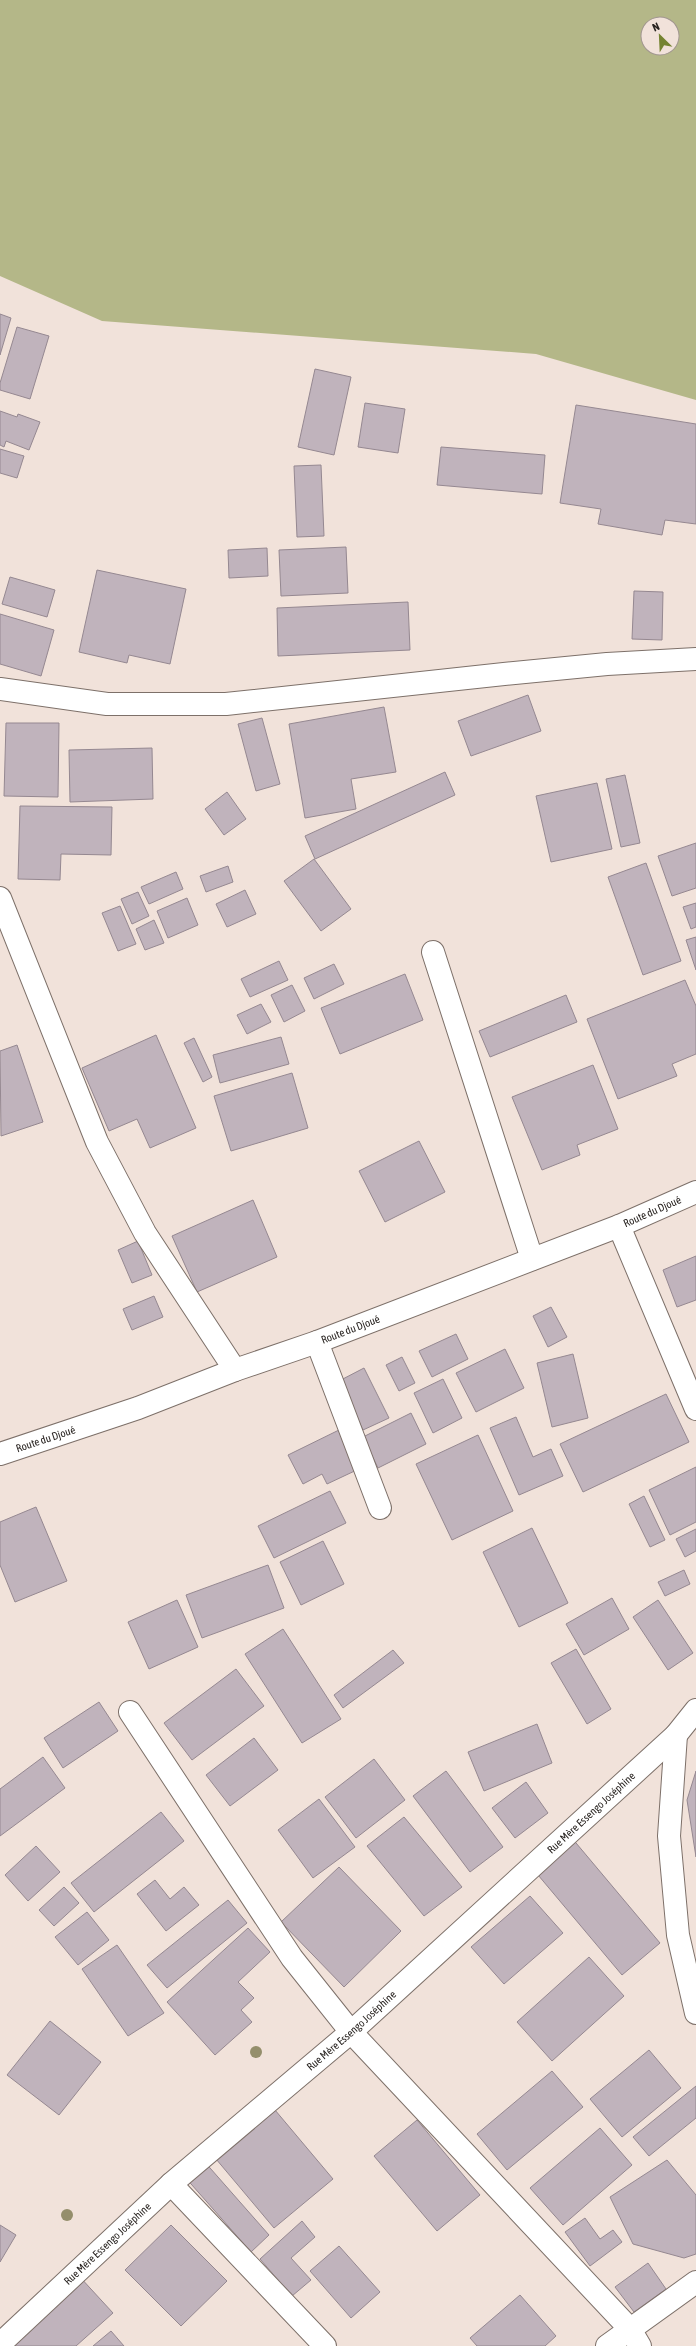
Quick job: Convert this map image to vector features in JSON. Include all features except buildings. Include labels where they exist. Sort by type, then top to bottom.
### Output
[{"type":"street","points":[[0,689],[107,704],[226,704],[458,678],[608,664],[696,659]]},
{"type":"street","points":[[0,898],[97,1142],[145,1233],[235,1370]]},
{"type":"street","points":[[433,952],[532,1259]]},
{"type":"street","name":"Route du Djoué","points":[[0,1454],[138,1408],[235,1370],[318,1342],[619,1226],[696,1192]]},
{"type":"street","points":[[619,1226],[696,1409]]},
{"type":"street","points":[[318,1342],[380,1508]]},
{"type":"street","name":"Rue Mère Essengo Joséphine","points":[[0,2344],[171,2184],[352,2032],[676,1735],[696,1710]]},
{"type":"street","points":[[130,1712],[292,1958],[352,2032],[635,2337]]},
{"type":"street","points":[[676,1735],[669,1836],[678,1935],[696,2013]]},
{"type":"street","points":[[171,2184],[325,2346]]},
{"type":"street","points":[[607,2346],[635,2337],[696,2282]]},
{"type":"green space","points":[[0,0],[696,0],[696,400],[536,354],[102,321],[0,276]]}]
